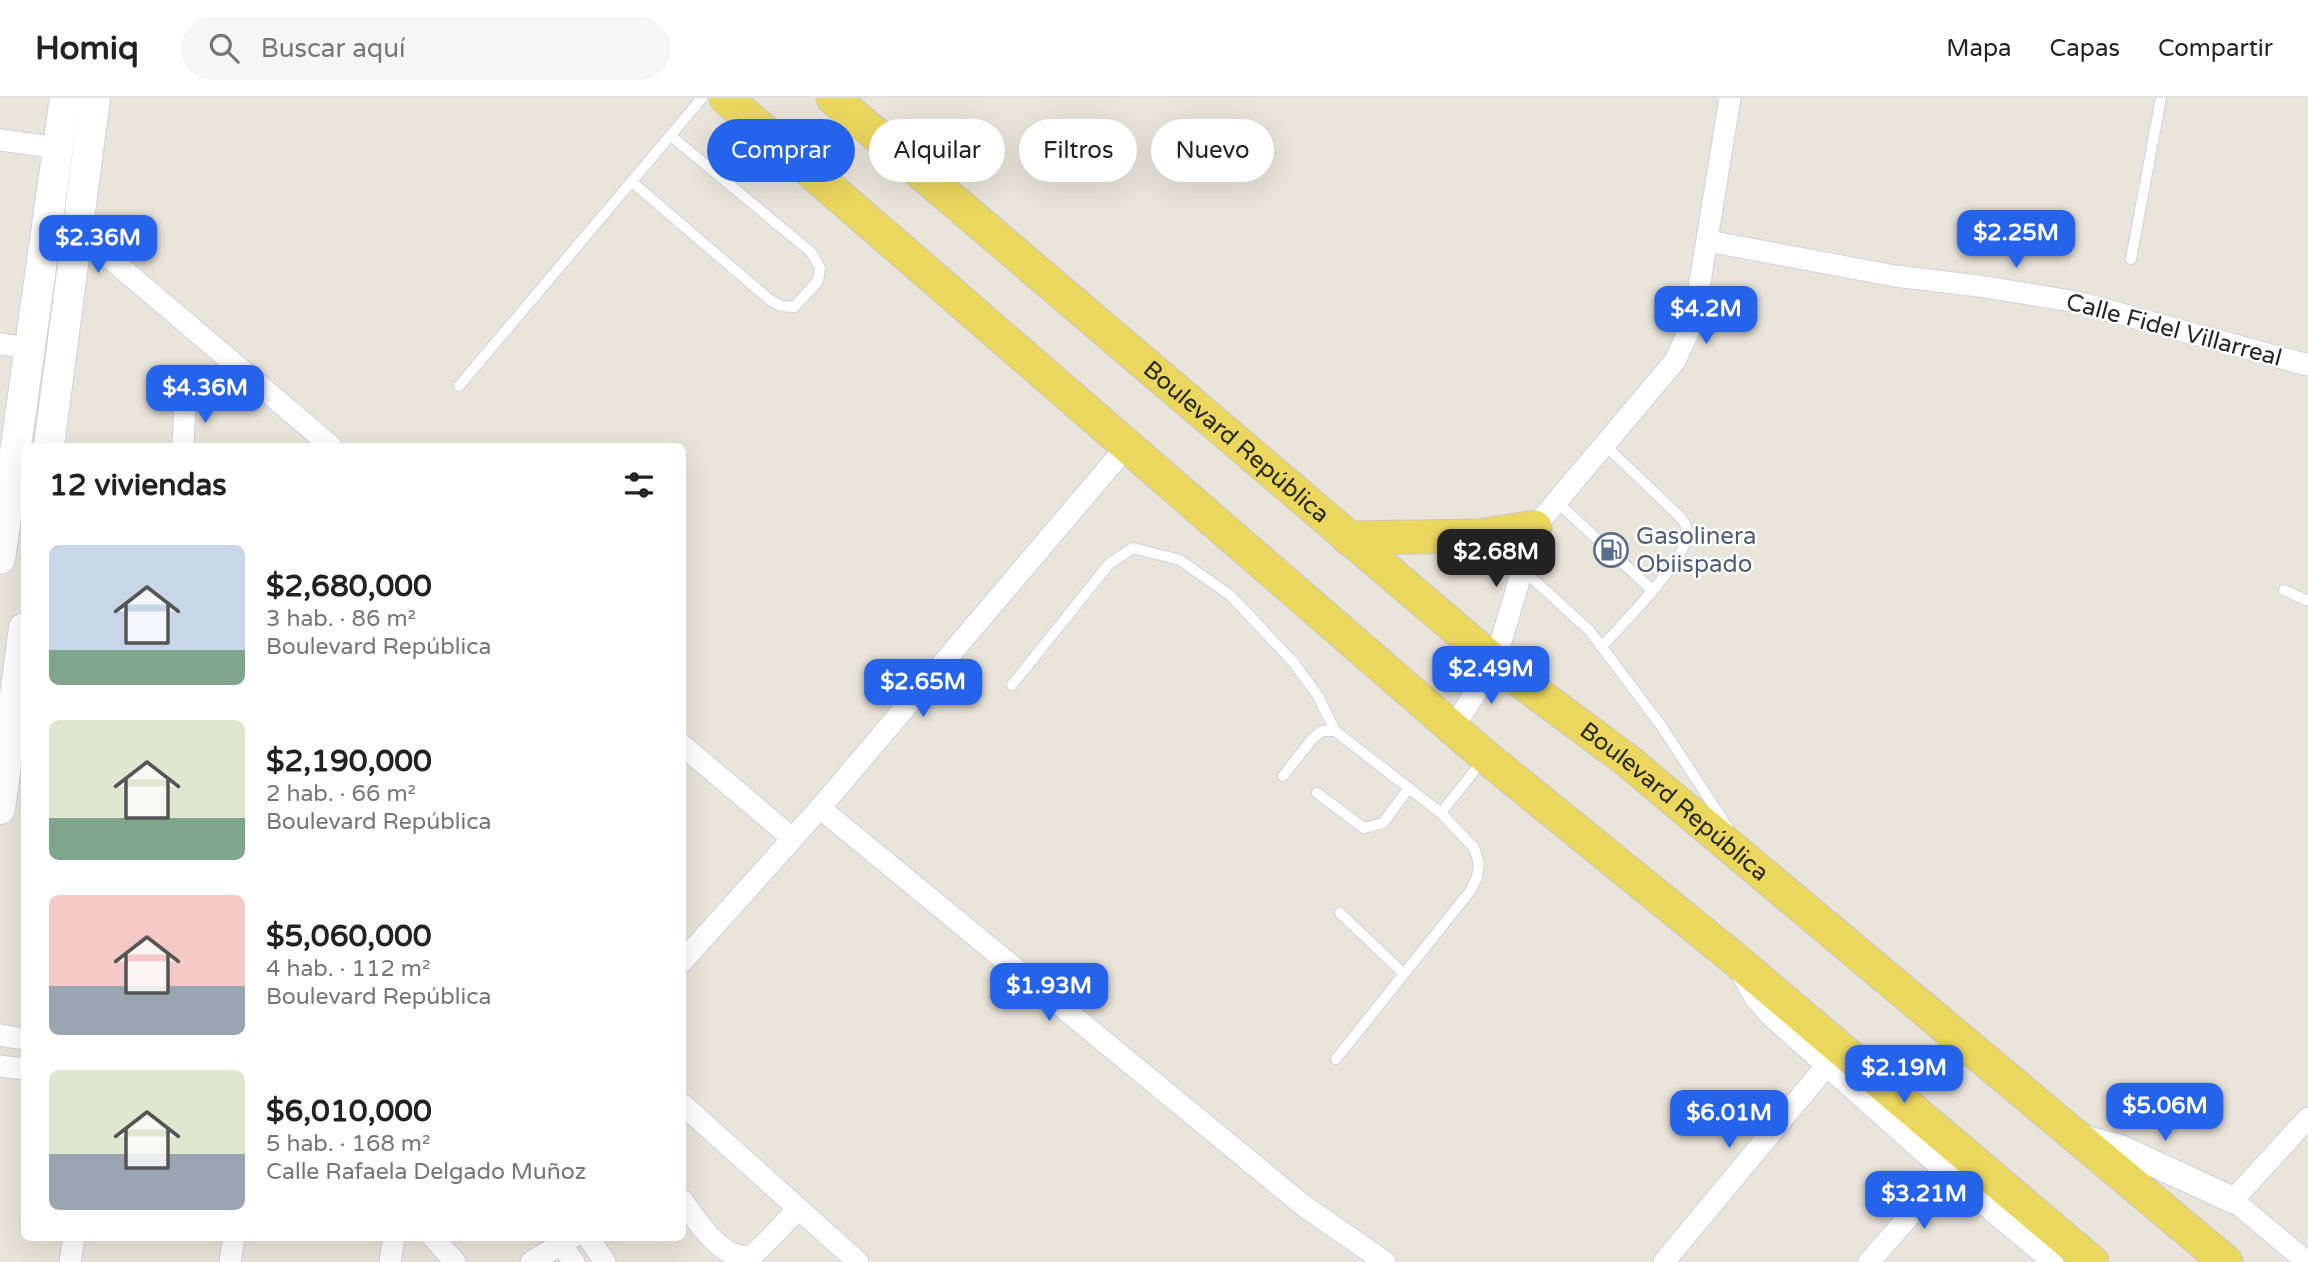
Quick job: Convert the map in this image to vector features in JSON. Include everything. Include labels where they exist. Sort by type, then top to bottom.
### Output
[{"type":"main road","points":[[0,559],[65,98]]},
{"type":"main road","points":[[49,443],[95,98]]},
{"type":"main road","points":[[726,98],[1453,729],[1736,960],[2092,1262]]},
{"type":"main road","name":"Boulevard República","points":[[833,98],[1495,662],[1628,761],[2226,1262]]},
{"type":"main road","points":[[1349,538],[1479,536],[1535,527]]},
{"type":"main road","points":[[0,809],[21,651]]},
{"type":"street","points":[[1453,729],[1495,662],[1535,527],[1675,361],[1694,320],[1730,98]]},
{"type":"street","points":[[0,140],[58,148]]},
{"type":"street","points":[[78,231],[327,443]]},
{"type":"street","name":"Calle Fidel Villarreal","points":[[1708,241],[1895,276],[2077,302],[2308,365]]},
{"type":"street","points":[[0,344],[29,348]]},
{"type":"street","points":[[183,443],[185,402]]},
{"type":"street","points":[[686,957],[820,808],[1128,445]]},
{"type":"street","points":[[686,748],[792,838]]},
{"type":"street","points":[[820,808],[1304,1206],[1385,1262]]},
{"type":"street","points":[[1736,960],[1756,999],[1771,1016],[1828,1064],[1947,1173],[2053,1262]]},
{"type":"street","points":[[0,1035],[21,1038]]},
{"type":"street","points":[[1664,1262],[1828,1064]]},
{"type":"street","points":[[0,1066],[21,1069]]},
{"type":"street","points":[[686,1108],[858,1262]]},
{"type":"street","points":[[2233,1200],[2308,1118]]},
{"type":"street","points":[[2078,1137],[2120,1148],[2233,1200],[2307,1262]]},
{"type":"street","points":[[1869,1262],[1947,1173]]},
{"type":"street","points":[[686,1206],[711,1244],[725,1255],[740,1260],[751,1256],[798,1209]]},
{"type":"street","points":[[70,1262],[73,1241]]},
{"type":"street","points":[[230,1262],[233,1241]]},
{"type":"street","points":[[390,1262],[393,1241]]},
{"type":"street","points":[[437,1241],[455,1262]]},
{"type":"street","points":[[531,1262],[561,1241]]},
{"type":"street","points":[[563,1241],[574,1262],[597,1249]]},
{"type":"lane","points":[[459,386],[702,98]]},
{"type":"lane","points":[[2131,259],[2161,98]]},
{"type":"lane","points":[[632,182],[770,300],[781,306],[794,307],[818,281],[820,268],[811,251],[671,136]]},
{"type":"lane","points":[[1601,647],[1681,554],[1687,538],[1687,527],[1670,507],[1606,446]]},
{"type":"lane","points":[[1557,502],[1652,590]]},
{"type":"lane","points":[[1012,685],[1109,564],[1133,548],[1180,560],[1231,596],[1294,663],[1318,696],[1335,731],[1441,813],[1474,848],[1479,863],[1471,890],[1336,1059]]},
{"type":"lane","points":[[1524,571],[1589,630],[1662,727],[1750,862]]},
{"type":"lane","points":[[2284,590],[2308,601]]},
{"type":"lane","points":[[1283,776],[1312,739],[1322,731],[1335,731]]},
{"type":"lane","points":[[1441,813],[1486,757]]},
{"type":"lane","points":[[1317,793],[1364,828],[1383,823],[1409,788]]},
{"type":"lane","points":[[1340,913],[1404,974]]},
{"type":"place","name":"Gasolinera Obiispado","points":[[1611,550]]}]
